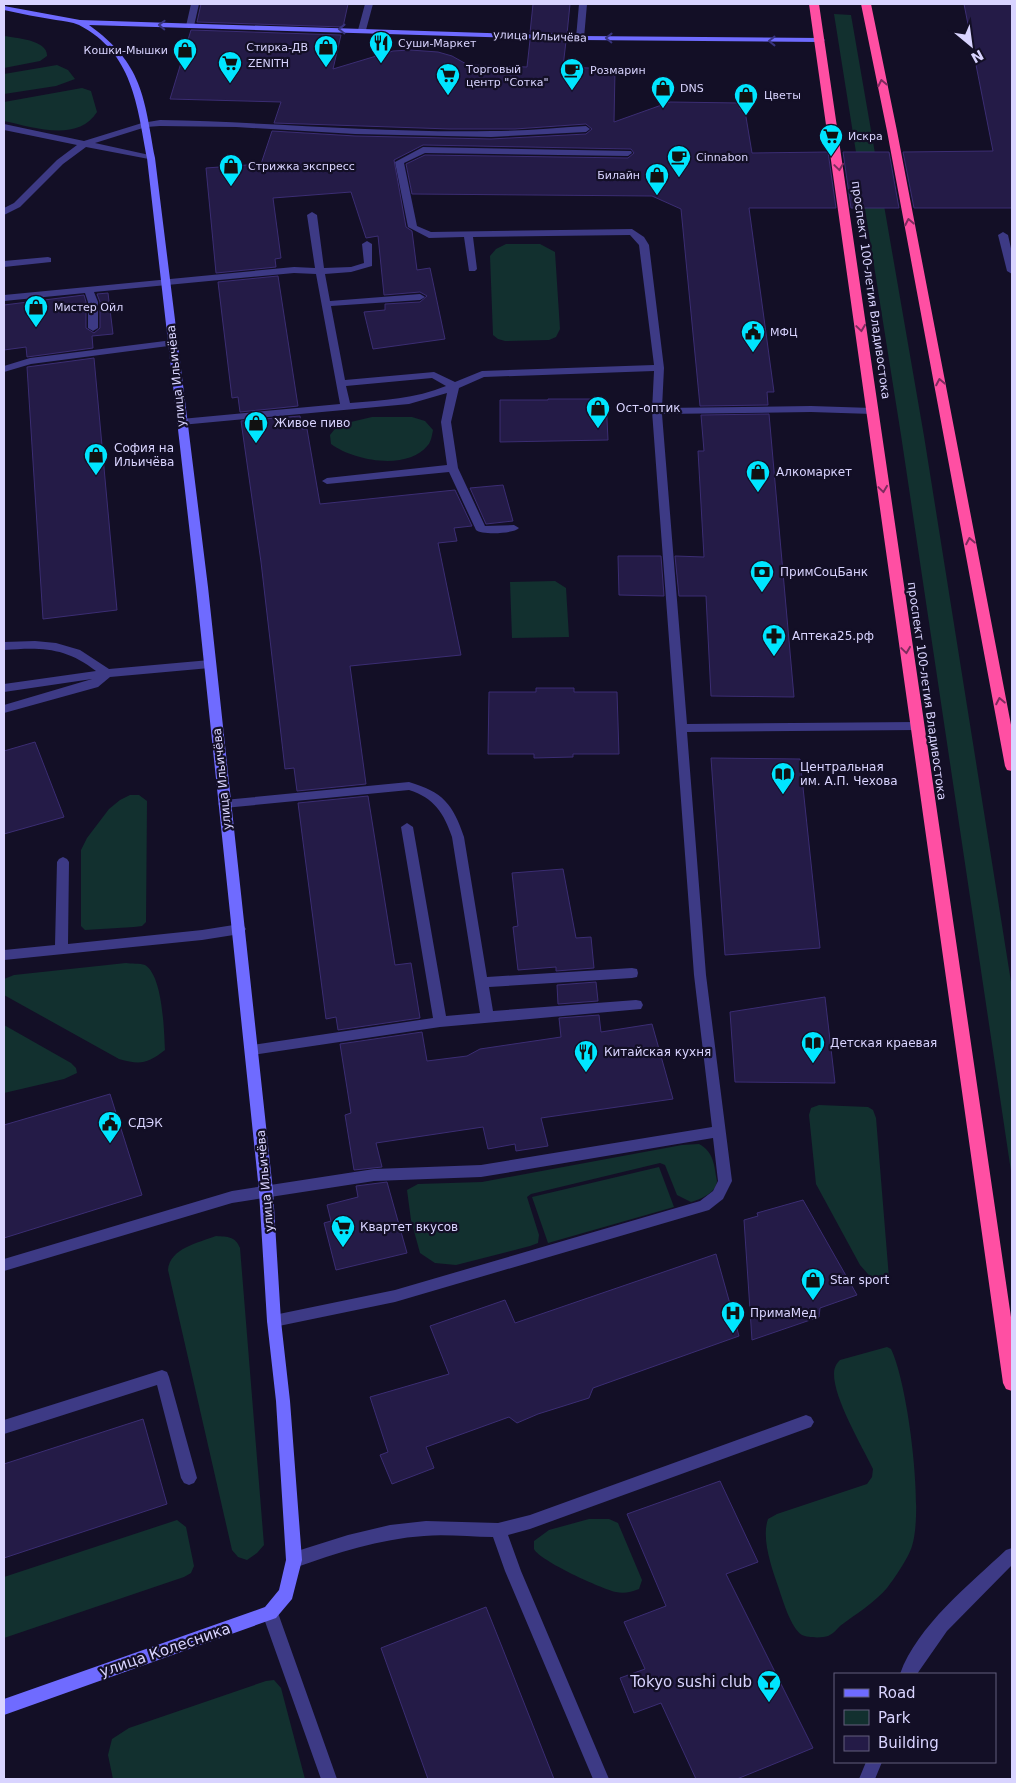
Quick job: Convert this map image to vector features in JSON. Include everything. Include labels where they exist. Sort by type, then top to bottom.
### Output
[{"type":"highway","name":"проспект 100-летия Владивостока","points":[[814,4],[821,40],[916,726],[1012,1383]]},
{"type":"highway","points":[[866,4],[896,151],[1012,766]]},
{"type":"street","points":[[190,26],[195,4]]},
{"type":"street","points":[[362,30],[369,4]]},
{"type":"street","points":[[580,38],[583,4]]},
{"type":"street","name":"улица Ильичёва","points":[[4,8],[80,22],[580,38],[821,40]]},
{"type":"street","name":"улица Ильичёва","points":[[80,22],[106,41],[127,65],[138,93],[151,158],[202,587],[224,804],[253,1050],[266,1191],[274,1321],[283,1401],[294,1560]]},
{"type":"street","points":[[4,212],[17,204],[60,162],[84,144],[144,125],[160,123],[236,124],[364,131],[490,134],[586,129]]},
{"type":"street","points":[[4,127],[151,158]]},
{"type":"street","points":[[486,150],[490,134]]},
{"type":"street","points":[[274,1321],[395,1296],[704,1206],[718,1195],[726,1181],[700,975],[657,411],[659,368],[644,245],[641,239],[632,232],[429,235],[413,227],[399,162],[423,150],[628,154]]},
{"type":"street","points":[[312,215],[320,271],[345,406]]},
{"type":"street","points":[[468,234],[472,269]]},
{"type":"street","points":[[1003,235],[1012,271]]},
{"type":"street","points":[[4,298],[294,270],[357,269],[368,264],[367,244]]},
{"type":"street","points":[[4,264],[48,260]]},
{"type":"street","points":[[88,290],[93,302],[93,328]]},
{"type":"street","points":[[326,304],[420,297]]},
{"type":"street","points":[[4,369],[30,361],[173,343]]},
{"type":"street","points":[[181,422],[409,401],[434,396],[482,374],[659,368]]},
{"type":"street","points":[[341,383],[434,375],[454,386]]},
{"type":"street","points":[[454,386],[446,422],[452,468],[481,530],[514,528]]},
{"type":"street","points":[[657,411],[872,411]]},
{"type":"street","points":[[327,481],[452,468]]},
{"type":"street","points":[[4,646],[46,645],[61,648],[84,656],[107,673]]},
{"type":"street","points":[[4,688],[107,673],[210,664]]},
{"type":"street","points":[[4,709],[94,684],[107,673]]},
{"type":"street","points":[[682,728],[916,726]]},
{"type":"street","points":[[224,804],[409,786],[421,789],[438,798],[446,806],[452,817],[458,837],[488,1017]]},
{"type":"street","points":[[407,827],[440,1022]]},
{"type":"street","points":[[61,950],[63,862]]},
{"type":"street","points":[[4,956],[240,929]]},
{"type":"street","points":[[482,982],[632,973]]},
{"type":"street","points":[[253,1050],[440,1022],[636,1005]]},
{"type":"street","points":[[4,1265],[232,1198],[266,1191],[374,1175],[482,1171],[719,1131]]},
{"type":"street","points":[[4,1427],[162,1377],[189,1478]]},
{"type":"street","points":[[329,1779],[270,1613],[286,1594],[294,1560],[348,1542],[404,1530],[426,1528],[498,1530],[530,1522],[806,1422]]},
{"type":"street","points":[[498,1530],[512,1571],[601,1779]]},
{"type":"street","points":[[909,1673],[942,1622],[1012,1555]]},
{"type":"street","name":"улица Колесника","points":[[4,1707],[270,1613]]},
{"type":"street","points":[[868,1779],[874,1763]]},
{"type":"green space","points":[[834,14],[851,15],[924,436],[1012,988],[1012,1178],[901,435]]},
{"type":"green space","points":[[4,36],[37,43],[46,51],[47,56],[40,61],[4,68]]},
{"type":"green space","points":[[57,65],[68,70],[75,79],[56,86],[4,94],[4,74]]},
{"type":"green space","points":[[82,88],[91,91],[97,112],[89,122],[78,127],[67,130],[41,129],[4,121],[4,102]]},
{"type":"green space","points":[[506,244],[540,244],[555,252],[560,329],[556,337],[549,340],[505,341],[493,335],[490,256],[496,249]]},
{"type":"green space","points":[[372,417],[412,417],[425,421],[433,430],[430,442],[419,453],[395,461],[367,459],[341,450],[331,444],[330,435],[338,425]]},
{"type":"green space","points":[[555,581],[566,588],[569,637],[512,638],[510,582]]},
{"type":"green space","points":[[130,795],[139,795],[147,801],[146,922],[142,926],[85,930],[81,926],[81,850],[87,838],[109,809]]},
{"type":"green space","points":[[126,963],[145,965],[156,980],[159,992],[165,1050],[148,1061],[133,1062],[119,1059],[4,995],[4,979],[14,975]]},
{"type":"green space","points":[[4,1025],[71,1063],[76,1068],[77,1073],[64,1079],[4,1093]]},
{"type":"green space","points":[[819,1105],[868,1107],[873,1110],[876,1118],[889,1278],[885,1283],[875,1282],[860,1265],[816,1184],[809,1115],[811,1108]]},
{"type":"green space","points":[[699,1144],[710,1155],[714,1164],[717,1181],[711,1192],[699,1199],[691,1202],[677,1195],[665,1165],[660,1163],[531,1194],[527,1197],[539,1235],[538,1243],[530,1246],[456,1265],[435,1263],[420,1253],[411,1220],[407,1190],[418,1184],[482,1182],[682,1145]]},
{"type":"green space","points":[[659,1167],[674,1207],[548,1243],[532,1197]]},
{"type":"green space","points":[[216,1236],[233,1239],[240,1248],[264,1545],[247,1560],[238,1557],[232,1550],[168,1270],[174,1256],[179,1251]]},
{"type":"green space","points":[[887,1347],[891,1349],[903,1389],[912,1447],[916,1505],[912,1546],[905,1562],[890,1584],[871,1603],[826,1637],[805,1636],[798,1632],[791,1621],[773,1572],[766,1536],[768,1519],[777,1514],[867,1484],[872,1477],[873,1469],[838,1396],[834,1372],[840,1360]]},
{"type":"green space","points":[[589,1519],[609,1519],[618,1523],[642,1580],[639,1589],[622,1593],[609,1590],[559,1567],[534,1549],[534,1541],[549,1530]]},
{"type":"green space","points":[[177,1520],[186,1527],[194,1566],[191,1573],[4,1638],[4,1577]]},
{"type":"green space","points":[[274,1680],[281,1688],[305,1779],[113,1779],[108,1755],[112,1739],[129,1728],[266,1681]]},
{"type":"building","points":[[201,4],[348,4],[343,27],[197,22]]},
{"type":"building","points":[[533,4],[570,4],[567,34],[530,33]]},
{"type":"building","points":[[964,4],[1012,4],[1012,208],[914,208],[903,152],[993,151]]},
{"type":"building","points":[[191,30],[341,35],[333,69],[393,51],[410,50],[438,52],[452,56],[468,65],[527,67],[530,40],[566,41],[563,67],[615,69],[614,122],[670,102],[740,103],[740,109],[745,111],[752,153],[828,152],[836,208],[749,208],[774,392],[767,392],[768,405],[700,406],[681,209],[652,196],[412,194],[406,164],[425,155],[628,158],[634,153],[631,149],[423,145],[394,160],[406,227],[412,231],[417,270],[430,268],[445,339],[373,349],[364,312],[385,310],[385,304],[420,302],[427,296],[420,292],[384,295],[378,236],[366,238],[351,192],[273,198],[281,258],[275,259],[276,267],[216,273],[206,168],[261,164],[272,131],[355,136],[491,139],[586,134],[592,129],[586,124],[515,129],[450,129],[274,123],[281,102],[170,99]]},
{"type":"building","points":[[843,152],[889,152],[899,208],[851,208]]},
{"type":"building","points":[[278,276],[298,406],[240,412],[238,397],[232,398],[218,282]]},
{"type":"building","points":[[108,293],[113,334],[92,336],[93,348],[27,357],[26,347],[4,350],[4,305],[84,295],[86,302],[86,328],[94,333],[100,328],[100,302],[97,294]]},
{"type":"building","points":[[94,358],[117,610],[43,619],[27,367]]},
{"type":"building","points":[[606,399],[608,440],[500,442],[500,400]]},
{"type":"building","points":[[769,414],[794,697],[711,696],[706,596],[679,596],[675,556],[704,557],[698,451],[704,451],[701,415]]},
{"type":"building","points":[[300,416],[302,429],[307,429],[320,504],[455,490],[472,526],[454,528],[457,541],[438,543],[461,655],[350,666],[366,784],[297,791],[294,768],[285,769],[261,562],[241,421]]},
{"type":"building","points":[[503,485],[513,521],[486,524],[470,488]]},
{"type":"building","points":[[618,556],[661,556],[664,596],[619,595]]},
{"type":"building","points":[[536,688],[574,688],[574,692],[617,692],[619,754],[573,754],[573,757],[534,758],[534,754],[488,754],[489,692],[536,692]]},
{"type":"building","points":[[35,742],[64,817],[4,834],[4,751]]},
{"type":"building","points":[[711,758],[800,759],[820,948],[725,955]]},
{"type":"building","points":[[368,796],[395,965],[411,963],[420,1018],[338,1030],[336,1017],[326,1019],[298,803]]},
{"type":"building","points":[[563,869],[576,938],[591,937],[594,968],[556,971],[556,967],[518,970],[513,927],[518,926],[512,873]]},
{"type":"building","points":[[596,982],[598,1001],[558,1004],[557,985]]},
{"type":"building","points":[[825,997],[835,1083],[735,1082],[730,1012]]},
{"type":"building","points":[[599,1015],[601,1032],[652,1024],[673,1099],[541,1118],[548,1146],[516,1151],[515,1144],[488,1149],[483,1127],[376,1143],[382,1167],[354,1170],[345,1115],[351,1113],[340,1044],[422,1032],[427,1061],[467,1056],[480,1049],[561,1037],[559,1018]]},
{"type":"building","points":[[110,1094],[142,1195],[4,1238],[4,1125]]},
{"type":"building","points":[[387,1182],[407,1253],[336,1270],[324,1223],[331,1221],[327,1205],[358,1197],[356,1186]]},
{"type":"building","points":[[803,1200],[857,1295],[820,1308],[819,1317],[752,1340],[744,1220],[758,1216],[757,1213]]},
{"type":"building","points":[[716,1254],[739,1336],[593,1388],[589,1398],[538,1414],[517,1423],[509,1417],[426,1447],[434,1468],[392,1484],[380,1455],[388,1452],[370,1397],[449,1374],[430,1326],[505,1300],[515,1323]]},
{"type":"building","points":[[143,1419],[167,1504],[4,1558],[4,1464]]},
{"type":"building","points":[[720,1481],[758,1562],[726,1574],[813,1748],[737,1779],[696,1779],[661,1703],[634,1713],[620,1678],[645,1669],[624,1622],[666,1606],[627,1514]]},
{"type":"building","points":[[486,1607],[554,1779],[428,1779],[381,1648]]},
{"type":"place","name":"Суши-Маркет","points":[[381,64]]},
{"type":"place","name":"Стирка-ДВ","points":[[326,68]]},
{"type":"place","name":"Кошки-Мышки","points":[[185,71]]},
{"type":"place","name":"ZENITH","points":[[230,84]]},
{"type":"place","name":"Розмарин","points":[[572,91]]},
{"type":"place","name":"Торговый центр \"Сотка\"","points":[[448,96]]},
{"type":"place","name":"DNS","points":[[663,109]]},
{"type":"place","name":"Цветы","points":[[746,116]]},
{"type":"place","name":"Искра","points":[[831,157]]},
{"type":"place","name":"Cinnabon","points":[[679,178]]},
{"type":"place","name":"Стрижка экспресс","points":[[231,187]]},
{"type":"place","name":"Билайн","points":[[657,196]]},
{"type":"place","name":"Мистер Ойл","points":[[36,328]]},
{"type":"place","name":"МФЦ","points":[[753,353]]},
{"type":"place","name":"Ост-оптик","points":[[598,429]]},
{"type":"place","name":"Живое пиво","points":[[256,444]]},
{"type":"place","name":"София на Ильичёва","points":[[96,476]]},
{"type":"place","name":"Алкомаркет","points":[[758,493]]},
{"type":"place","name":"ПримСоцБанк","points":[[762,593]]},
{"type":"place","name":"Аптека25.рф","points":[[774,657]]},
{"type":"place","name":"Центральная им. А.П. Чехова","points":[[783,795]]},
{"type":"place","name":"Детская краевая","points":[[813,1064]]},
{"type":"place","name":"Китайская кухня","points":[[586,1073]]},
{"type":"place","name":"СДЭК","points":[[110,1144]]},
{"type":"place","name":"Квартет вкусов","points":[[343,1248]]},
{"type":"place","name":"Star sport","points":[[813,1301]]},
{"type":"place","name":"ПримаМед","points":[[733,1334]]},
{"type":"place","name":"Tokyo sushi club","points":[[769,1703]]}]
